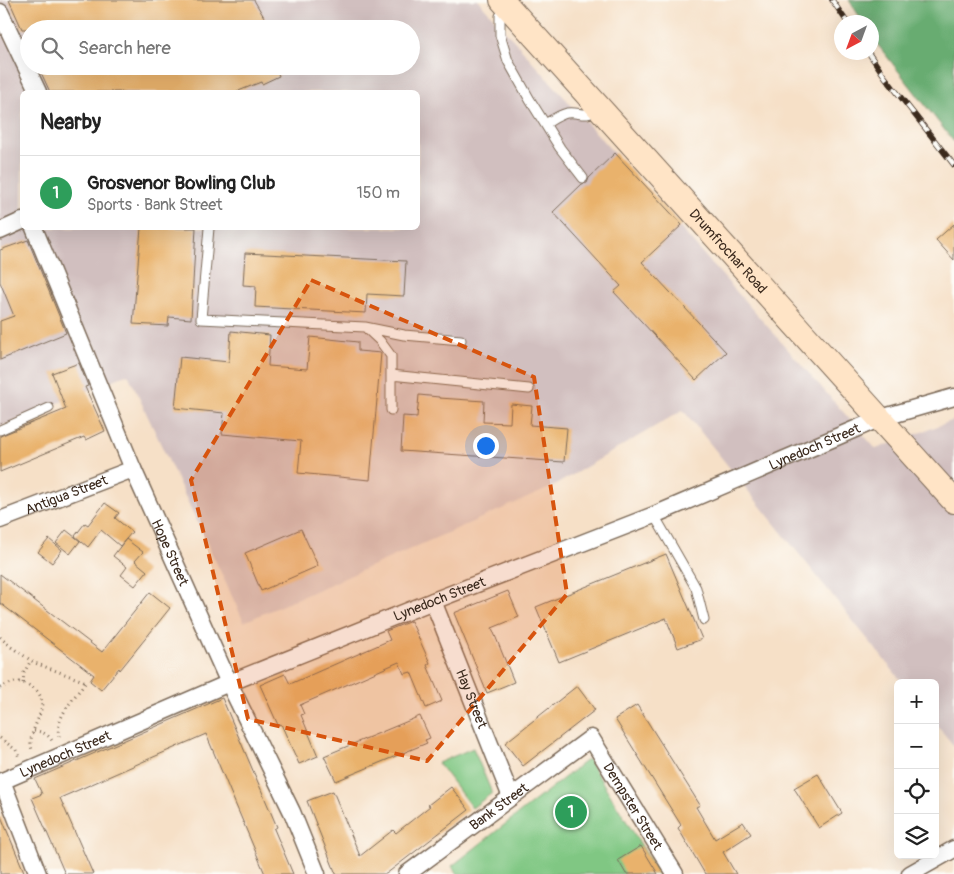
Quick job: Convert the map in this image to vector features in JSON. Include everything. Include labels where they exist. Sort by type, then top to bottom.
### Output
[{"type":"main road","name":"Drumfrochar Road","points":[[505,3],[954,501]]},
{"type":"street","points":[[0,12],[20,54]]},
{"type":"street","points":[[30,75],[37,90]]},
{"type":"street","points":[[0,231],[20,222]]},
{"type":"street","name":"Hope Street","points":[[35,230],[133,469],[229,683],[292,812],[317,874]]},
{"type":"street","name":"Lynedoch Street","points":[[1,782],[229,683],[654,515],[880,418],[954,397]]},
{"type":"street","name":"Antigua Street","points":[[0,520],[133,469]]},
{"type":"street","name":"Hay Street","points":[[433,601],[511,797]]},
{"type":"street","name":"Bank Street","points":[[418,871],[511,797],[591,738]]},
{"type":"street","name":"Dempster Street","points":[[591,738],[675,874]]},
{"type":"street","points":[[1,782],[38,874]]},
{"type":"street","points":[[914,872],[954,849]]},
{"type":"lane","points":[[505,3],[500,16],[500,35],[508,61],[560,148],[583,178]]},
{"type":"lane","points":[[545,124],[564,114],[586,115],[600,108]]},
{"type":"lane","points":[[209,230],[201,319],[365,327],[404,335],[461,340]]},
{"type":"lane","points":[[365,327],[392,356],[390,410]]},
{"type":"lane","points":[[391,376],[529,389]]},
{"type":"lane","points":[[0,430],[49,408]]},
{"type":"lane","points":[[654,515],[696,588],[704,620]]},
{"type":"path","points":[[0,637],[35,663],[86,682],[62,715],[58,733],[64,754]]},
{"type":"path","points":[[22,683],[24,673],[31,660]]},
{"type":"path","points":[[0,688],[15,682],[22,683],[35,690],[42,702],[42,710],[30,741],[33,768]]},
{"type":"path","points":[[34,731],[40,731],[50,738],[64,754]]},
{"type":"path","points":[[0,738],[16,750],[33,768]]},
{"type":"highlighted area","points":[[311,280],[534,377],[567,594],[427,761],[248,719],[191,480]]},
{"type":"shaded area","points":[[0,0],[478,0],[876,449],[954,420],[954,746],[939,728],[939,679],[900,679],[683,410],[552,487],[244,622],[128,374],[0,427]]},
{"type":"green space","points":[[849,0],[954,0],[954,142],[879,46],[879,15],[859,15]]},
{"type":"green space","points":[[473,748],[492,793],[472,808],[438,763]]},
{"type":"green space","points":[[588,759],[659,874],[457,874],[452,866]]},
{"type":"building","points":[[9,0],[254,0],[266,20],[20,20],[20,25]]},
{"type":"building","points":[[42,75],[279,76],[262,84],[261,82],[241,90],[49,90]]},
{"type":"building","points":[[615,153],[682,225],[642,262],[726,352],[696,380],[614,292],[621,286],[553,212],[582,184],[587,183],[589,178]]},
{"type":"building","points":[[954,224],[954,260],[936,240]]},
{"type":"building","points":[[141,230],[196,230],[191,319],[169,317],[168,326],[133,324]]},
{"type":"building","points":[[28,240],[66,333],[0,360],[0,321],[14,316],[0,282],[0,250]]},
{"type":"building","points":[[245,253],[406,261],[404,296],[367,294],[366,313],[255,307],[256,286],[243,285]]},
{"type":"building","points":[[231,331],[270,335],[268,366],[307,369],[310,337],[358,342],[358,351],[381,353],[370,480],[298,473],[301,441],[222,434],[224,413],[175,408],[180,357],[229,362]]},
{"type":"building","points":[[79,363],[88,386],[85,387],[105,431],[86,440],[84,437],[0,472],[0,436],[66,409],[52,373]]},
{"type":"building","points":[[419,395],[484,401],[483,422],[510,423],[511,404],[532,406],[530,425],[567,428],[564,462],[401,451],[403,416],[417,417]]},
{"type":"building","points":[[105,503],[119,513],[115,518],[132,532],[120,546],[101,530],[88,547],[75,536],[85,523],[88,525]]},
{"type":"building","points":[[301,529],[318,566],[261,591],[245,553]]},
{"type":"building","points":[[66,530],[80,541],[70,554],[56,543]]},
{"type":"building","points":[[49,539],[62,550],[52,563],[38,552]]},
{"type":"building","points":[[126,539],[143,552],[135,561],[147,571],[135,586],[121,575],[127,567],[113,556]]},
{"type":"building","points":[[666,554],[702,639],[678,648],[666,618],[559,662],[536,607]]},
{"type":"building","points":[[0,574],[102,652],[150,592],[170,608],[120,670],[119,668],[101,690],[90,681],[94,675],[0,603]]},
{"type":"building","points":[[508,591],[519,617],[492,628],[514,682],[487,693],[454,613]]},
{"type":"building","points":[[411,621],[430,663],[427,665],[442,701],[426,708],[411,672],[404,674],[399,662],[300,705],[304,714],[301,715],[318,756],[299,764],[281,724],[278,725],[260,685],[285,674],[290,684],[390,640],[386,631]]},
{"type":"building","points":[[577,686],[595,710],[523,766],[505,743]]},
{"type":"building","points":[[222,698],[277,827],[274,829],[293,874],[265,874],[206,734],[60,798],[93,874],[65,874],[32,798],[42,794],[35,779]]},
{"type":"building","points":[[637,705],[700,805],[696,807],[715,839],[743,822],[751,834],[723,852],[736,874],[705,874],[678,828],[681,825],[615,719]]},
{"type":"building","points":[[420,716],[430,738],[425,740],[427,743],[336,781],[324,756]]},
{"type":"building","points":[[818,774],[842,813],[819,828],[794,788]]},
{"type":"building","points":[[451,787],[469,810],[386,874],[336,874],[307,801],[333,791],[360,856],[393,830],[396,833]]},
{"type":"building","points":[[0,814],[25,874],[0,874]]},
{"type":"building","points":[[641,846],[658,874],[626,874],[618,860]]},
{"type":"railway","points":[[832,0],[842,15]]},
{"type":"railway","points":[[873,60],[954,165]]},
{"type":"place","name":"Grosvenor Bowling Club","points":[[571,812]]}]
